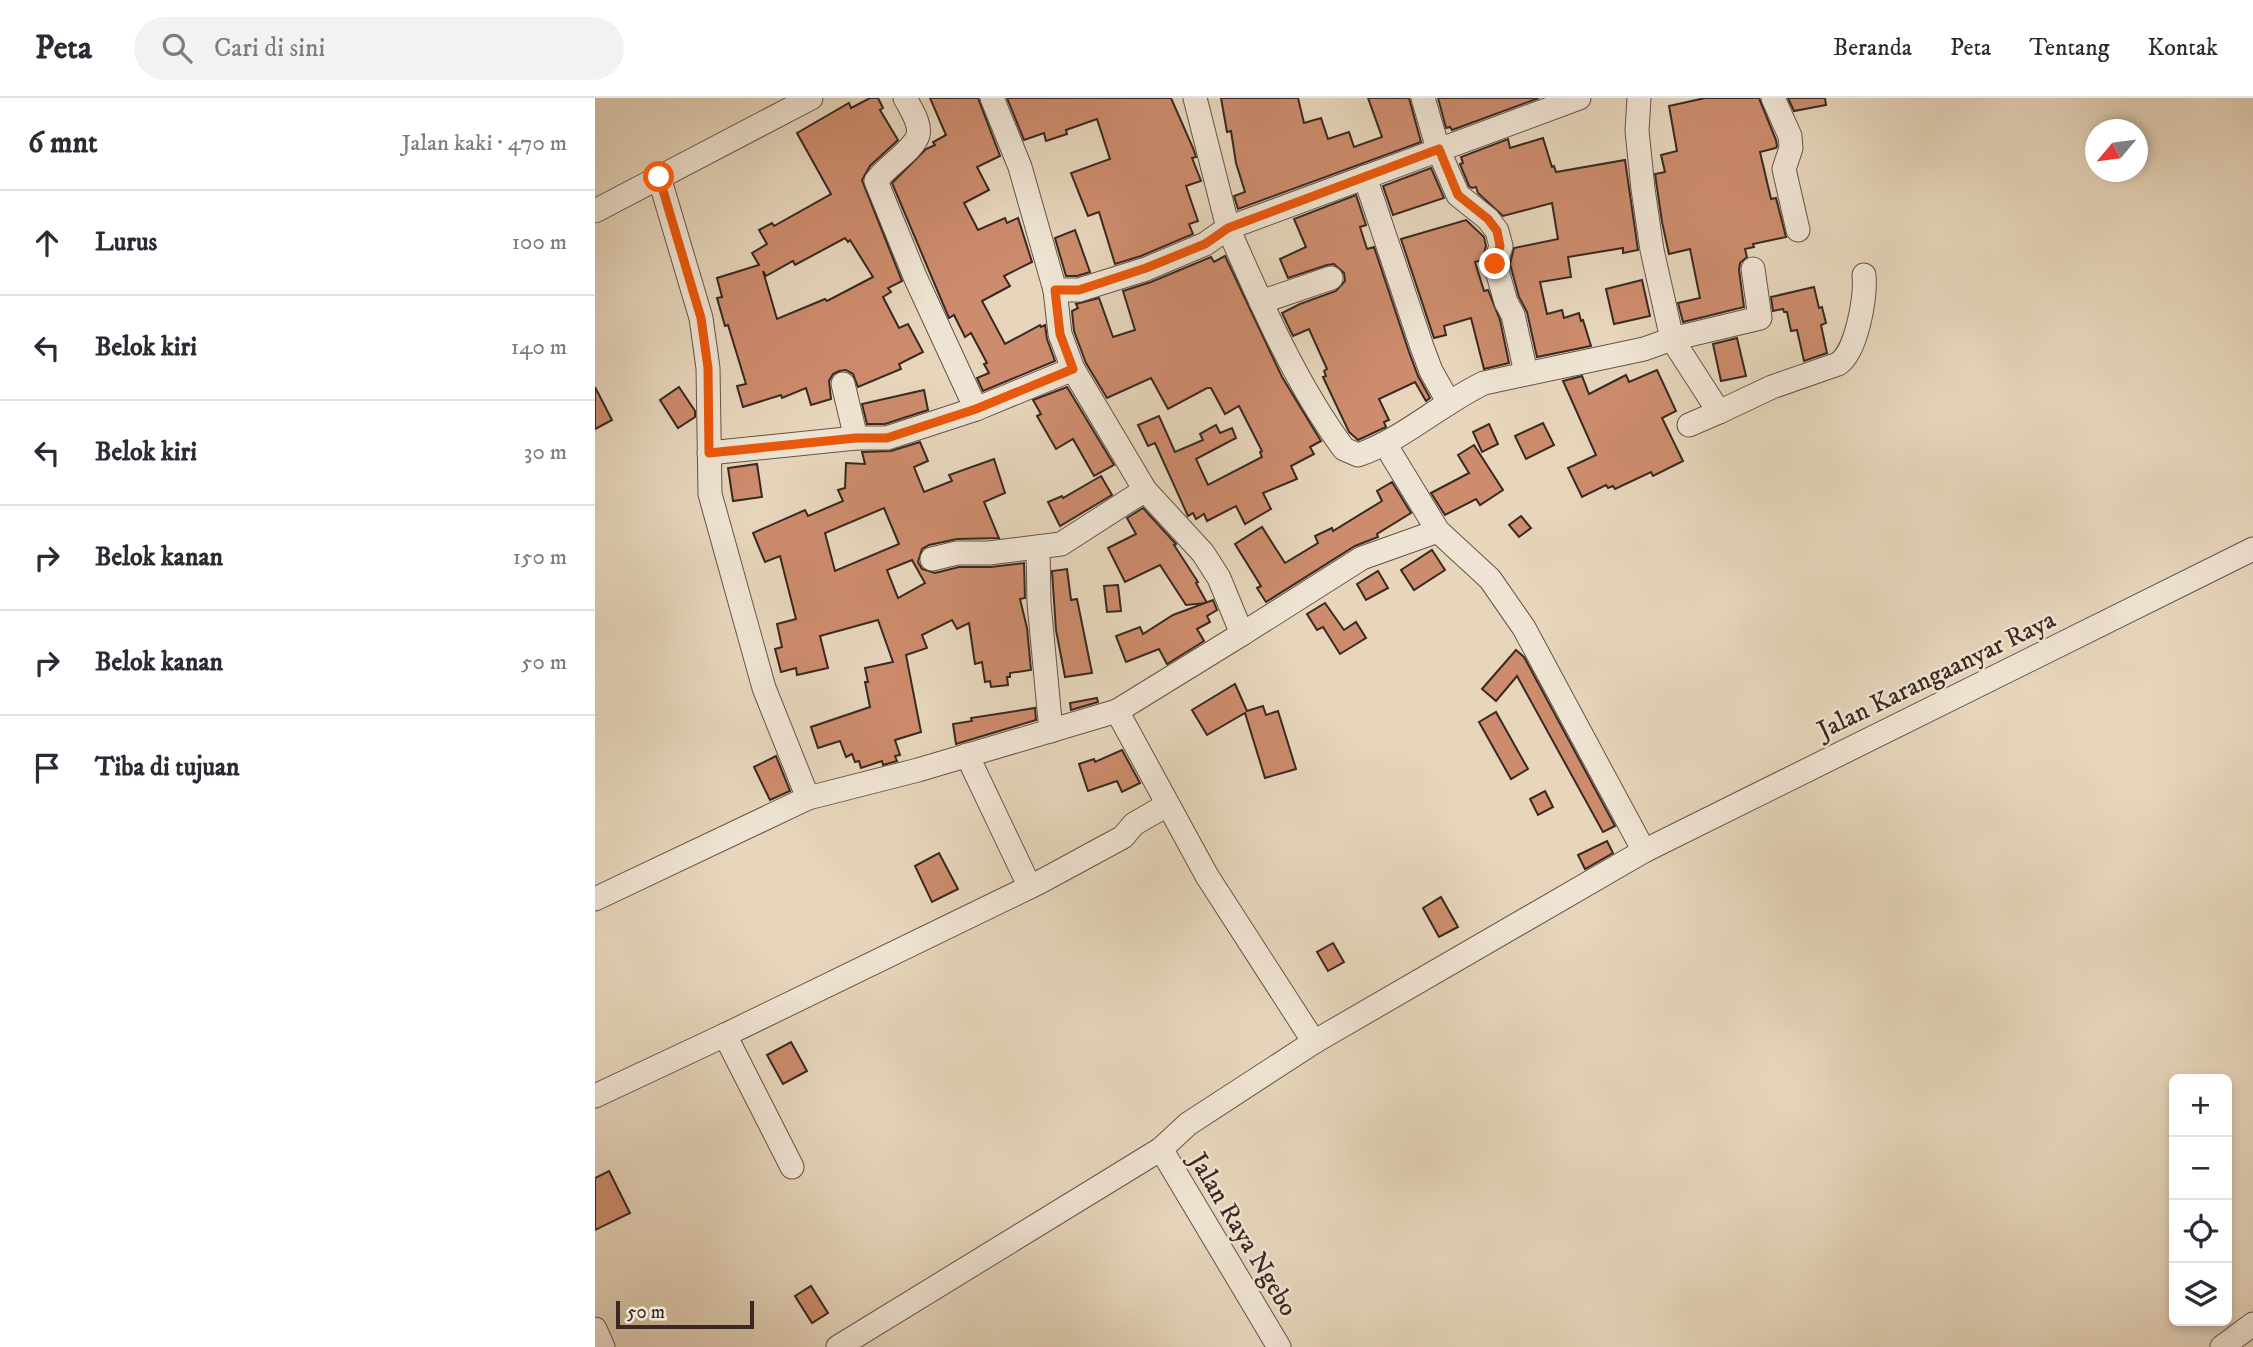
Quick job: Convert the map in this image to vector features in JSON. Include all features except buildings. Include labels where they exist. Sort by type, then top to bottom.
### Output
[{"type":"street","points":[[595,211],[811,98]]},
{"type":"street","points":[[905,98],[917,122],[918,135],[911,147],[882,171],[876,181],[916,279],[976,409]]},
{"type":"street","points":[[992,98],[1020,167],[1055,290],[1060,334],[1073,369],[1145,490],[1203,553],[1219,578],[1242,634]]},
{"type":"street","points":[[1423,98],[1439,149],[1458,195],[1488,219],[1497,231],[1500,246],[1495,264],[1506,302],[1513,315],[1526,373]]},
{"type":"street","points":[[1055,290],[1079,290],[1146,268],[1205,244],[1228,228],[1579,98]]},
{"type":"street","points":[[1639,98],[1637,131],[1643,188],[1672,339],[1719,412]]},
{"type":"street","points":[[1773,98],[1790,136],[1791,148],[1784,169],[1798,230]]},
{"type":"street","points":[[1201,100],[1228,228],[1261,302],[1304,384],[1344,449],[1358,455],[1385,444],[1484,383],[1644,349],[1672,339],[1760,318],[1753,269]]},
{"type":"street","points":[[659,177],[701,318],[708,368],[710,494],[764,688],[808,798]]},
{"type":"street","points":[[1365,177],[1422,347],[1431,371],[1449,403]]},
{"type":"street","points":[[1689,425],[1772,387],[1845,360],[1851,348],[1865,289],[1864,275]]},
{"type":"street","points":[[1261,302],[1331,278]]},
{"type":"street","points":[[709,453],[856,438],[887,438],[976,409],[1073,369]]},
{"type":"street","points":[[843,384],[856,438]]},
{"type":"street","points":[[1385,444],[1438,531],[1490,579],[1524,628],[1644,851]]},
{"type":"street","points":[[932,559],[957,553],[989,553],[1067,541],[1145,490]]},
{"type":"street","points":[[595,899],[808,798],[1117,711],[1362,558],[1438,531]]},
{"type":"street","points":[[1038,547],[1039,603],[1051,731]]},
{"type":"street","name":"Jalan Karangaanyar Raya","points":[[838,1347],[1161,1149],[1188,1124],[1314,1042],[1644,851],[2253,549]]},
{"type":"street","points":[[1117,711],[1207,876],[1314,1042]]},
{"type":"street","points":[[967,755],[1025,877]]},
{"type":"street","points":[[595,1096],[1040,882],[1123,837],[1134,824],[1167,805]]},
{"type":"street","points":[[725,1035],[792,1167]]},
{"type":"street","name":"Jalan Raya Ngebo","points":[[1161,1149],[1279,1347]]},
{"type":"street","points":[[2222,1347],[2253,1324]]},
{"type":"street","points":[[595,1329],[603,1347]]},
{"type":"route","points":[[659,177],[701,318],[708,368],[709,453],[856,438],[887,438],[976,409],[1073,369],[1060,334],[1055,290],[1079,290],[1146,268],[1205,244],[1228,228],[1439,149],[1458,195],[1488,219],[1497,231],[1500,246],[1495,264]]}]
